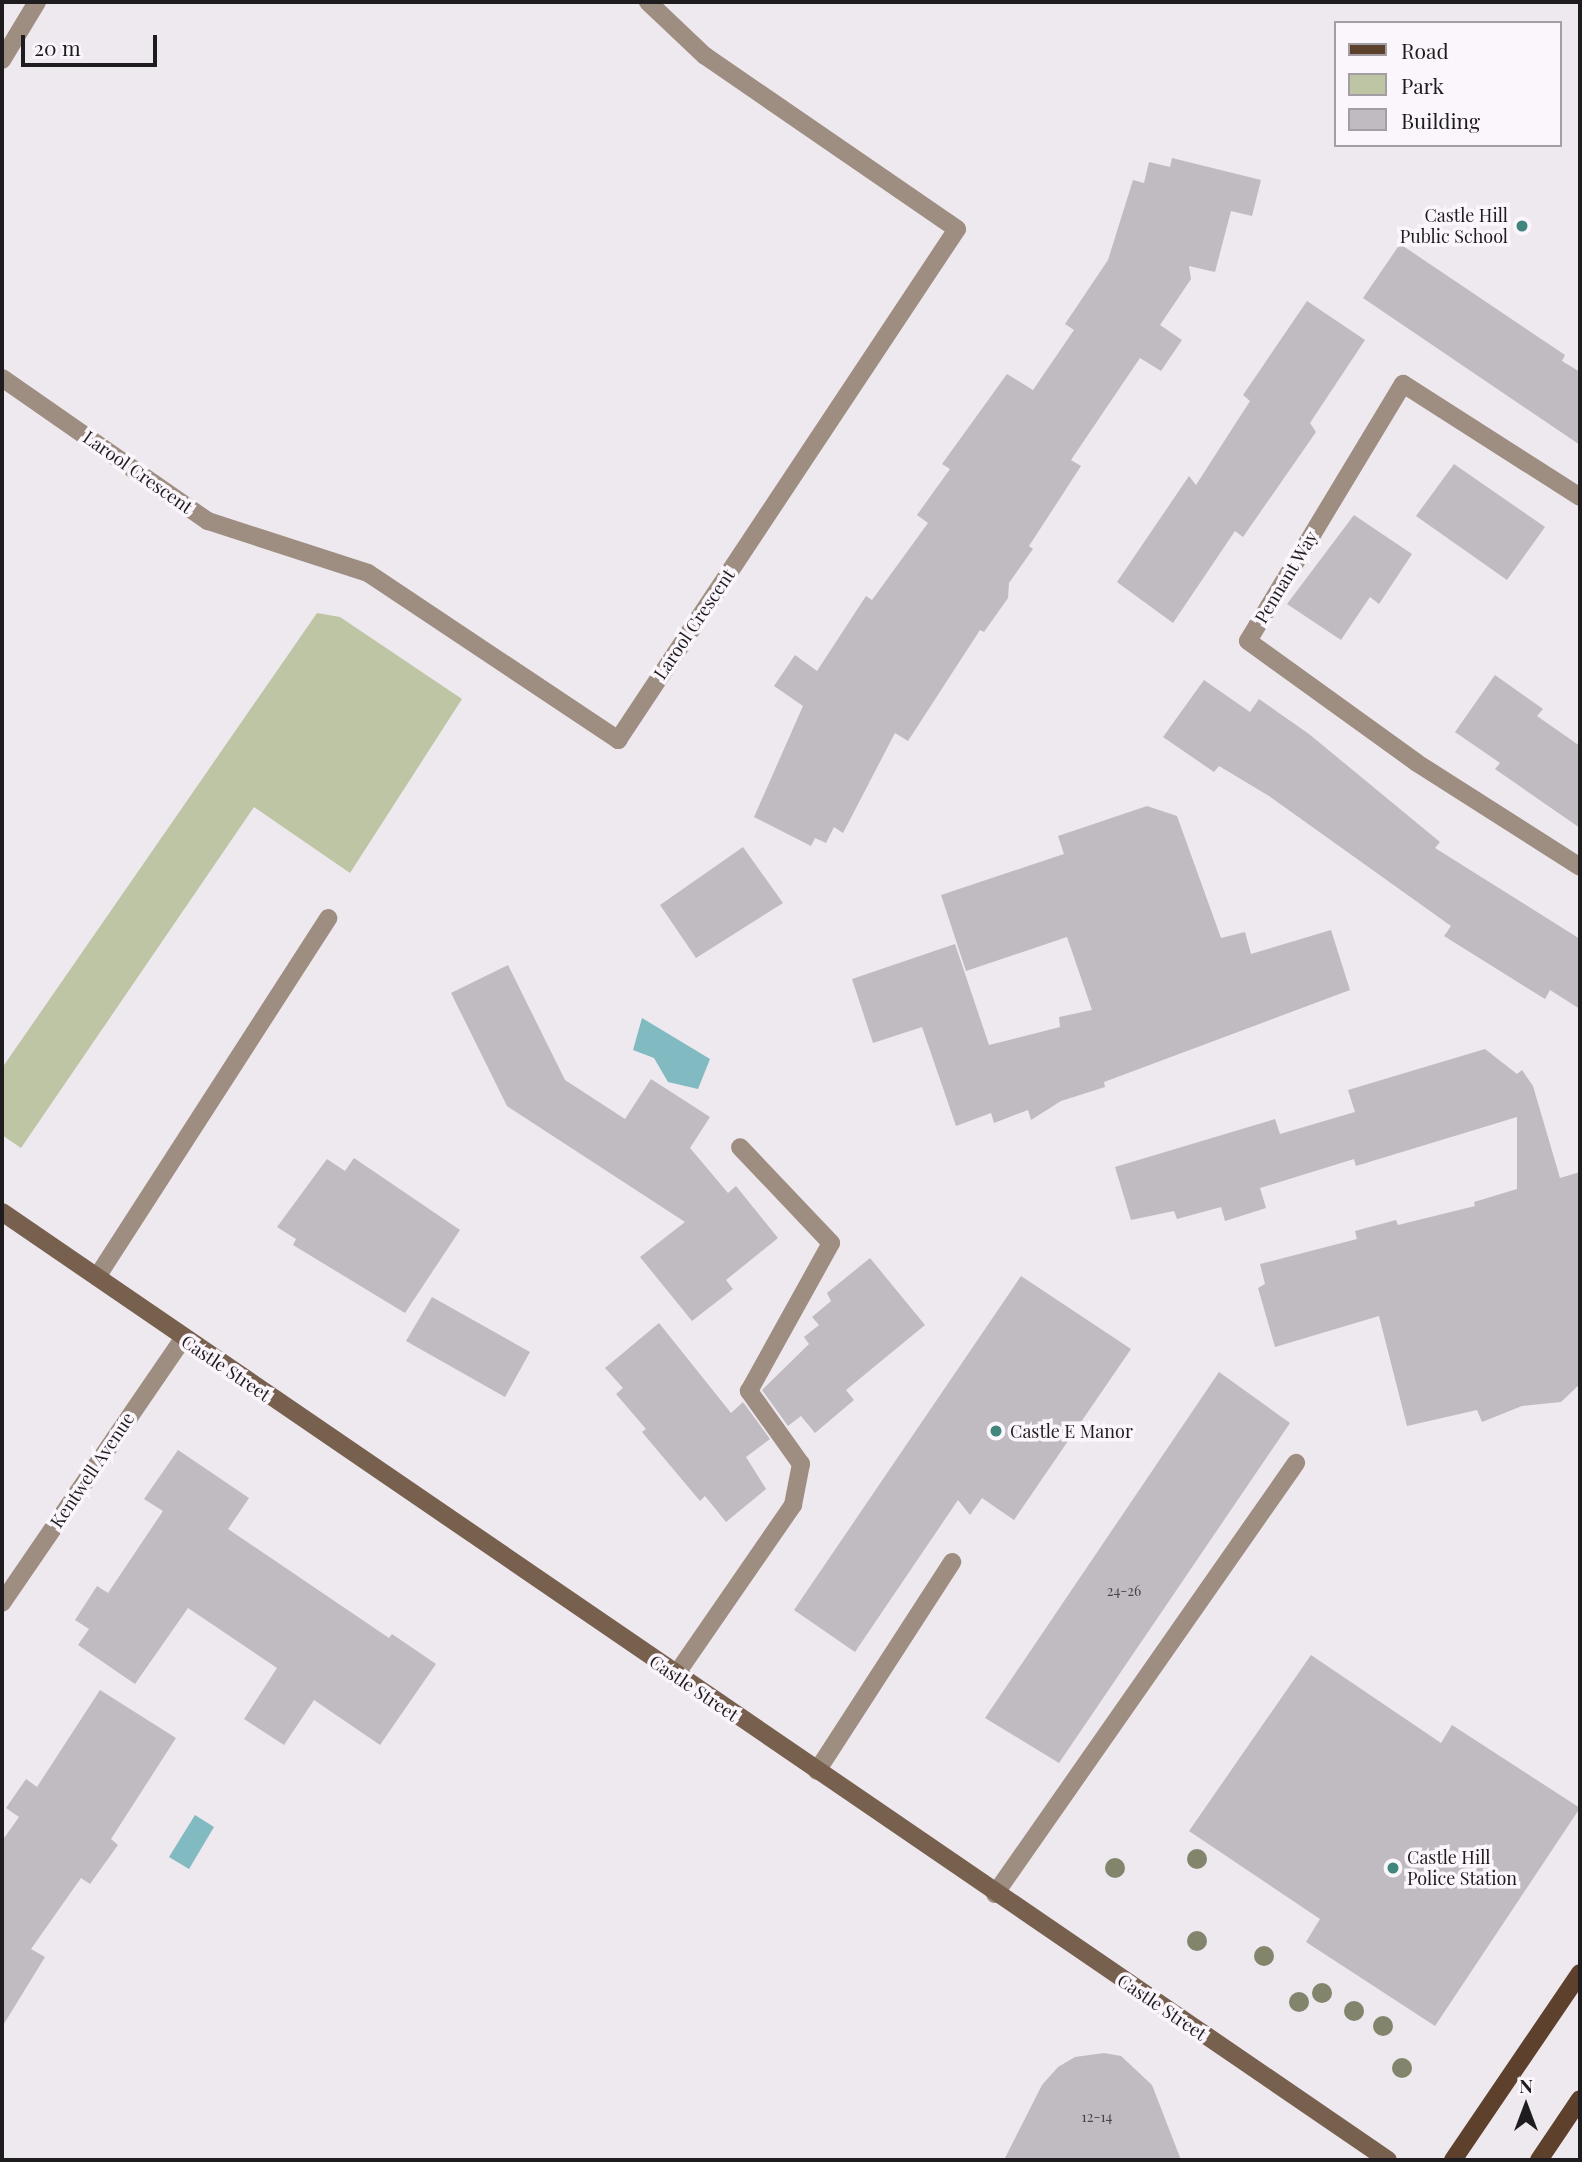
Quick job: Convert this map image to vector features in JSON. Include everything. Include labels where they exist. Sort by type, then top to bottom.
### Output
[{"type":"main road","points":[[1453,2160],[1580,1972]]},
{"type":"main road","points":[[1539,2160],[1580,2099]]},
{"type":"street","points":[[2,61],[37,2]]},
{"type":"street","name":"Larool Crescent","points":[[2,378],[208,521],[368,573],[618,740],[957,229],[705,56],[648,2]]},
{"type":"street","name":"Pennant Way","points":[[1580,497],[1403,384],[1248,641],[1417,763],[1580,867]]},
{"type":"street","points":[[97,1277],[328,918]]},
{"type":"street","points":[[676,1676],[793,1505],[801,1464],[749,1391],[831,1243],[740,1147]]},
{"type":"street","name":"Castle Street","points":[[2,1212],[183,1339],[1388,2160]]},
{"type":"street","name":"Kentwell Avenue","points":[[2,1603],[183,1339]]},
{"type":"street","points":[[995,1894],[1296,1463]]},
{"type":"street","points":[[817,1771],[952,1562]]},
{"type":"green space","points":[[317,613],[340,617],[462,699],[350,873],[254,807],[21,1148],[2,1135],[2,1068]]},
{"type":"water","points":[[642,1018],[710,1059],[698,1089],[668,1082],[654,1058],[633,1050]]},
{"type":"water","points":[[195,1815],[214,1827],[189,1869],[169,1857]]},
{"type":"building","points":[[1172,158],[1261,180],[1252,216],[1231,211],[1215,272],[1189,266],[1191,279],[1160,325],[1182,340],[1161,371],[1140,358],[1071,460],[1081,466],[1029,546],[1033,549],[1009,583],[1008,598],[984,632],[980,630],[908,741],[895,733],[843,833],[834,827],[826,843],[815,838],[811,846],[754,817],[803,706],[774,686],[795,655],[817,671],[866,596],[872,600],[928,523],[917,515],[950,469],[942,464],[1007,374],[1033,390],[1074,330],[1065,324],[1108,260],[1133,180],[1144,183],[1149,162],[1170,167]]},
{"type":"building","points":[[1400,244],[1565,355],[1562,361],[1580,372],[1580,445],[1363,298]]},
{"type":"building","points":[[1307,301],[1365,340],[1310,423],[1316,432],[1243,537],[1235,531],[1173,623],[1117,582],[1189,476],[1196,485],[1250,401],[1243,395]]},
{"type":"building","points":[[1454,464],[1545,527],[1507,580],[1416,516]]},
{"type":"building","points":[[1354,515],[1412,554],[1379,604],[1370,597],[1341,640],[1287,604]]},
{"type":"building","points":[[1495,675],[1543,709],[1537,716],[1580,746],[1580,828],[1495,769],[1500,763],[1455,732]]},
{"type":"building","points":[[1204,680],[1250,712],[1259,699],[1309,734],[1440,842],[1435,848],[1580,939],[1580,1009],[1550,990],[1545,999],[1444,936],[1451,926],[1269,796],[1219,766],[1214,772],[1163,737]]},
{"type":"building","points":[[1147,806],[1177,816],[1221,938],[1245,932],[1251,954],[1331,930],[1350,990],[1104,1082],[1105,1087],[1061,1101],[1031,1120],[1028,1110],[994,1123],[991,1113],[956,1126],[922,1027],[873,1043],[852,979],[955,944],[989,1045],[1060,1027],[1059,1017],[1092,1010],[1067,937],[966,971],[941,895],[1064,854],[1058,836]]},
{"type":"building","points":[[743,847],[783,903],[696,958],[660,905]]},
{"type":"building","points":[[508,965],[565,1080],[625,1119],[651,1079],[710,1117],[690,1148],[728,1193],[736,1186],[778,1238],[726,1280],[733,1289],[692,1321],[640,1257],[685,1222],[507,1106],[451,993]]},
{"type":"building","points":[[1485,1049],[1517,1074],[1522,1070],[1533,1086],[1560,1178],[1580,1172],[1580,1384],[1561,1402],[1522,1406],[1482,1422],[1477,1410],[1407,1426],[1379,1316],[1275,1347],[1258,1288],[1265,1284],[1260,1264],[1357,1239],[1355,1231],[1396,1220],[1398,1225],[1475,1206],[1474,1202],[1517,1189],[1517,1117],[1356,1166],[1354,1159],[1260,1188],[1266,1208],[1225,1221],[1221,1207],[1177,1219],[1174,1211],[1131,1220],[1115,1167],[1275,1119],[1280,1134],[1355,1112],[1348,1090]]},
{"type":"building","points":[[354,1158],[460,1230],[405,1313],[293,1245],[296,1239],[277,1227],[327,1159],[345,1171]]},
{"type":"building","points":[[870,1258],[925,1325],[846,1390],[854,1400],[815,1433],[801,1416],[788,1426],[762,1390],[809,1344],[804,1337],[819,1325],[812,1317],[831,1301],[827,1293]]},
{"type":"building","name":"Castle E Manor","points":[[1021,1276],[1131,1349],[1014,1520],[982,1498],[970,1515],[958,1500],[855,1652],[794,1610]]},
{"type":"building","points":[[432,1297],[530,1352],[505,1397],[406,1341]]},
{"type":"building","points":[[659,1323],[731,1413],[743,1402],[770,1439],[746,1457],[766,1489],[726,1522],[705,1496],[700,1501],[642,1432],[646,1429],[616,1394],[623,1388],[605,1368]]},
{"type":"building","points":[[1219,1372],[1290,1423],[1059,1763],[985,1718]]},
{"type":"building","points":[[178,1450],[249,1498],[228,1529],[389,1638],[392,1634],[436,1664],[380,1745],[314,1700],[284,1745],[244,1719],[277,1668],[188,1608],[135,1684],[78,1645],[89,1629],[75,1620],[97,1586],[108,1593],[163,1511],[144,1499]]},
{"type":"building","name":"Castle Hill Police Station","points":[[1311,1655],[1441,1743],[1452,1725],[1580,1808],[1435,2026],[1306,1942],[1320,1919],[1189,1831]]},
{"type":"building","points":[[100,1690],[176,1738],[111,1839],[118,1845],[90,1884],[81,1878],[31,1949],[45,1957],[2,2027],[2,1841],[19,1817],[6,1808],[26,1779],[37,1787]]},
{"type":"building","points":[[1104,2053],[1121,2056],[1152,2085],[1181,2160],[1004,2160],[1042,2085],[1058,2067],[1075,2057]]},
{"type":"place","name":"Castle Hill Public School","points":[[1522,226]]},
{"type":"place","name":"Castle E Manor","points":[[996,1431]]},
{"type":"place","name":"Castle Hill Police Station","points":[[1393,1868]]}]
